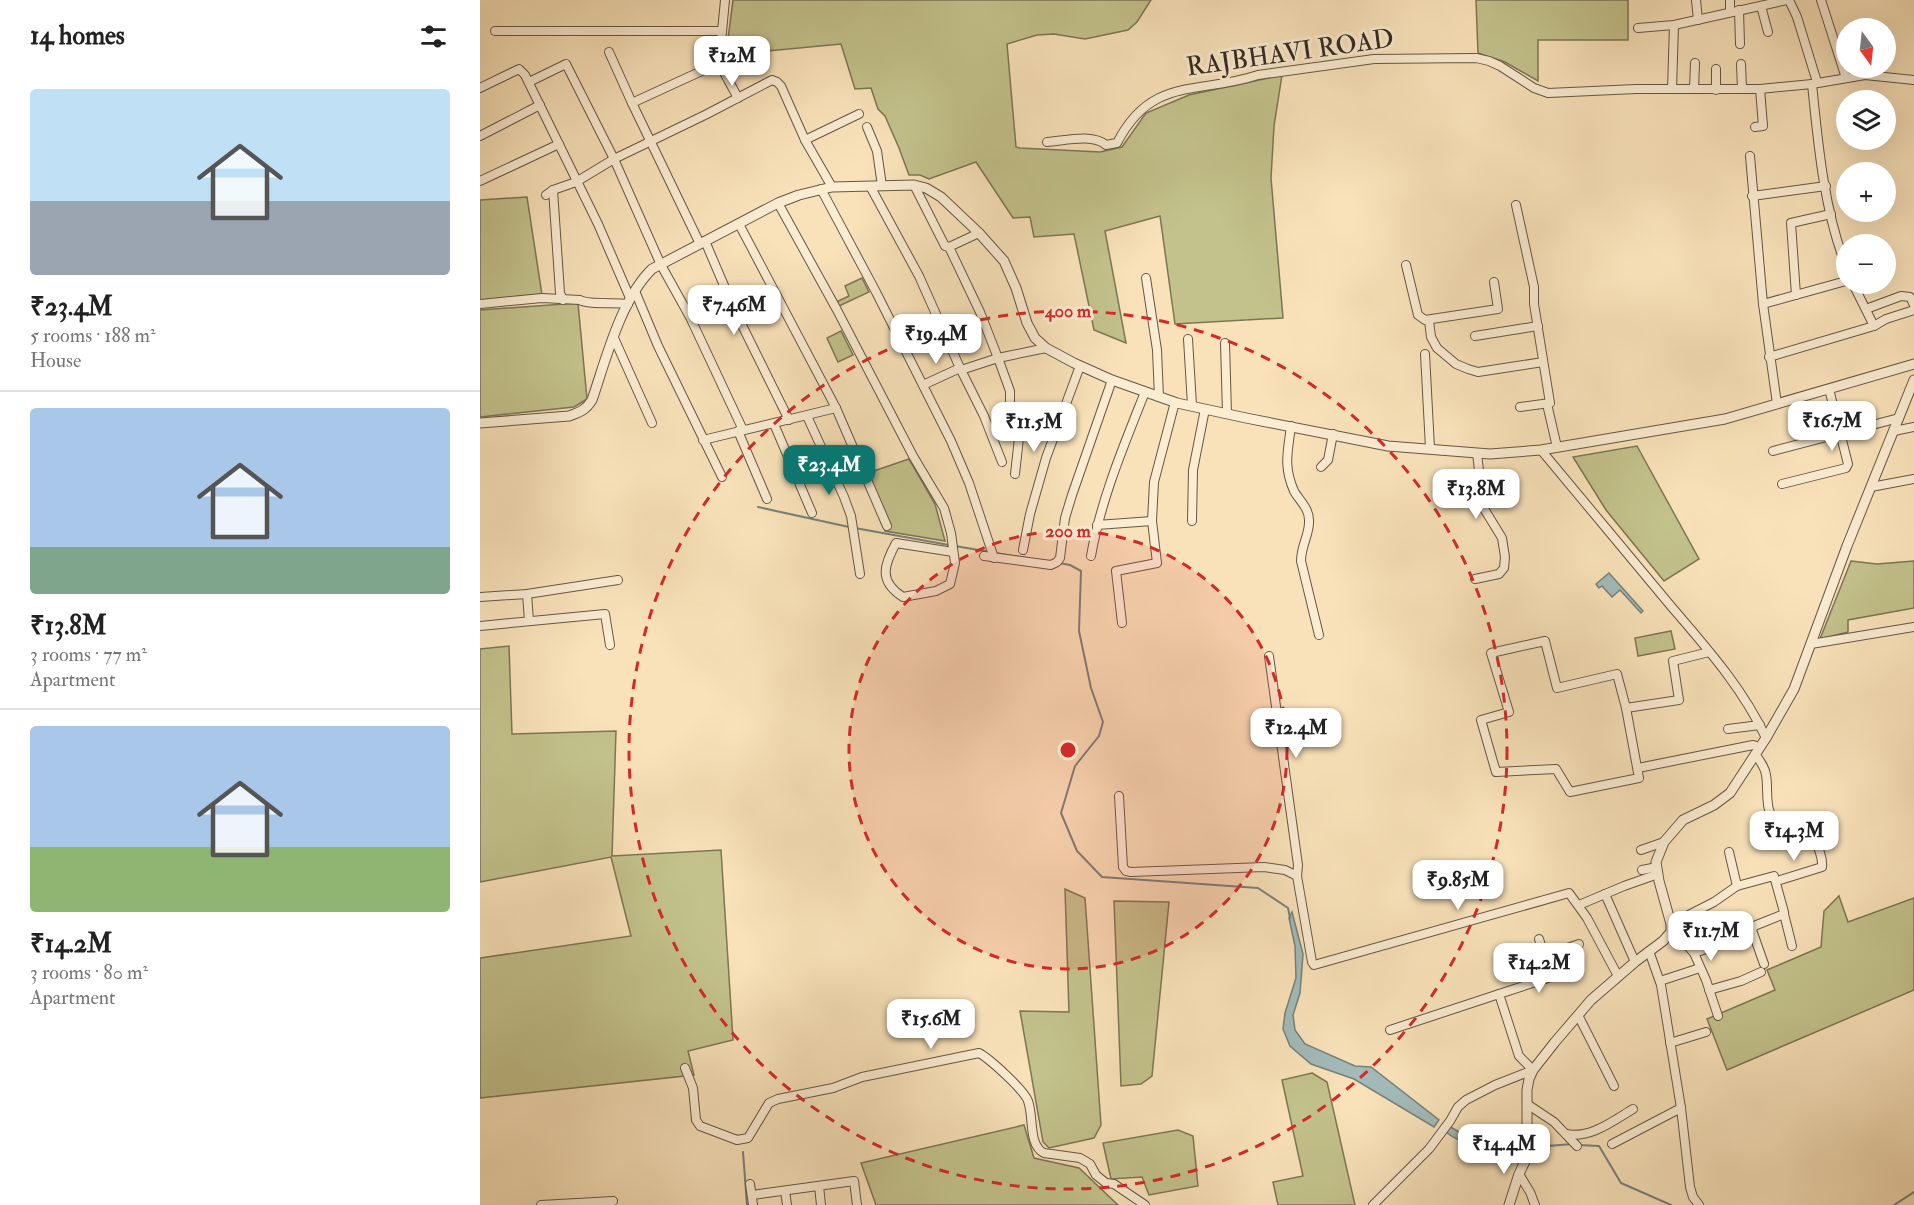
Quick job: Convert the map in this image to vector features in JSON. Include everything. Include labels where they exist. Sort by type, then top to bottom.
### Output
[{"type":"street","points":[[725,0],[718,63],[738,98]]},
{"type":"street","points":[[1696,0],[1698,20]]},
{"type":"street","points":[[1730,0],[1730,12]]},
{"type":"street","points":[[1638,28],[1674,25],[1788,0],[1797,17],[1814,83],[1826,186],[1837,234]]},
{"type":"street","points":[[1821,0],[1836,47]]},
{"type":"street","points":[[1761,6],[1768,32]]},
{"type":"street","points":[[1739,10],[1740,44]]},
{"type":"street","points":[[1672,89],[1674,25]]},
{"type":"street","points":[[495,31],[721,31]]},
{"type":"street","points":[[609,51],[651,142],[703,242],[789,420]]},
{"type":"street","name":"RAJBHAVI ROAD","points":[[1047,142],[1086,139],[1100,140],[1106,145],[1117,143],[1135,115],[1146,106],[1177,90],[1258,75],[1374,59],[1476,58],[1489,61],[1534,88],[1548,93],[1760,89],[1846,78]]},
{"type":"street","points":[[632,103],[718,63]]},
{"type":"street","points":[[1694,89],[1695,63]]},
{"type":"street","points":[[529,82],[566,64],[614,159],[661,265],[690,317],[741,431],[767,499]]},
{"type":"street","points":[[1742,64],[1742,88]]},
{"type":"street","points":[[480,88],[519,69],[525,75],[598,224],[631,298],[658,346],[722,477]]},
{"type":"street","points":[[1716,69],[1716,90]]},
{"type":"street","name":"RAJBHAVI ROAD","points":[[1894,78],[1914,80]]},
{"type":"street","points":[[563,300],[560,292],[549,193],[576,182],[614,159],[772,80],[777,81],[781,86],[805,140],[832,187]]},
{"type":"street","points":[[1755,127],[1763,126],[1760,89]]},
{"type":"street","points":[[480,136],[540,105]]},
{"type":"street","points":[[805,140],[859,114]]},
{"type":"street","points":[[867,127],[877,152],[882,186]]},
{"type":"street","points":[[480,181],[559,144]]},
{"type":"street","points":[[1750,156],[1763,304],[1777,404]]},
{"type":"street","points":[[914,185],[945,246],[949,247],[980,312],[1010,391],[1010,416],[1021,420],[1015,474]]},
{"type":"street","points":[[480,423],[569,416],[588,407],[631,298],[645,277],[661,265],[778,203],[832,187],[914,185],[934,192],[979,233],[1004,261],[1031,333],[1046,348],[1080,366],[1175,402],[1388,446],[1477,453],[1541,450],[1725,419],[1914,364]]},
{"type":"street","points":[[870,186],[919,276],[960,369],[984,416],[1002,462]]},
{"type":"street","points":[[1752,196],[1826,186]]},
{"type":"street","points":[[821,189],[951,441],[994,558]]},
{"type":"street","points":[[778,203],[913,456],[944,508],[951,533],[953,552],[954,563],[950,584],[936,591],[903,597],[894,591],[886,578],[886,561],[896,543],[953,552]]},
{"type":"street","points":[[1516,205],[1534,287],[1534,304],[1550,403],[1547,404],[1557,447]]},
{"type":"street","points":[[1796,295],[1791,223],[1831,214]]},
{"type":"street","points":[[740,224],[836,408],[887,526]]},
{"type":"street","points":[[949,247],[979,233]]},
{"type":"street","points":[[1406,266],[1418,315],[1425,320],[1498,309],[1494,282]]},
{"type":"street","points":[[1146,278],[1157,350],[1159,397]]},
{"type":"street","points":[[1763,304],[1836,284]]},
{"type":"street","points":[[1858,294],[1874,326]]},
{"type":"street","points":[[1866,309],[1901,296],[1910,297],[1914,305]]},
{"type":"street","points":[[480,304],[542,298],[580,300],[585,303],[613,302],[631,298]]},
{"type":"street","points":[[1769,357],[1874,326],[1886,319],[1914,310]]},
{"type":"street","points":[[1429,320],[1431,337],[1437,348],[1456,364],[1468,369],[1478,372],[1543,362]]},
{"type":"street","points":[[1475,336],[1538,326]]},
{"type":"street","points":[[614,338],[652,423]]},
{"type":"street","points":[[1188,339],[1192,405]]},
{"type":"street","points":[[1225,343],[1227,414]]},
{"type":"street","points":[[923,385],[960,369],[1046,348]]},
{"type":"street","points":[[1425,354],[1430,448]]},
{"type":"street","points":[[1023,549],[1046,458],[1080,366]]},
{"type":"street","points":[[984,556],[1050,565],[1057,562],[1062,547],[1065,518],[1112,380]]},
{"type":"street","points":[[1718,1016],[1694,953],[1672,926],[1656,862],[1664,842],[1683,820],[1724,799],[1758,751],[1794,689],[1847,546],[1914,381]]},
{"type":"street","points":[[1782,484],[1846,468],[1847,460],[1829,389]]},
{"type":"street","points":[[1091,556],[1096,525],[1119,457],[1145,392]]},
{"type":"street","points":[[1122,623],[1116,571],[1157,563],[1152,520],[1154,482],[1175,402]]},
{"type":"street","points":[[1520,407],[1547,404]]},
{"type":"street","points":[[703,440],[836,408]]},
{"type":"street","points":[[1192,521],[1193,470],[1205,409]]},
{"type":"street","points":[[807,416],[851,516],[860,574]]},
{"type":"street","points":[[1773,451],[1899,418]]},
{"type":"street","points":[[774,424],[812,513]]},
{"type":"street","points":[[1291,426],[1286,471],[1309,520],[1301,549],[1301,561],[1319,635]]},
{"type":"street","points":[[1894,430],[1914,427]]},
{"type":"street","points":[[1321,467],[1328,460],[1333,434]]},
{"type":"street","points":[[1541,450],[1709,652],[1747,702],[1766,738]]},
{"type":"street","points":[[1475,579],[1499,574],[1504,568],[1505,557],[1502,538],[1483,507],[1477,453]]},
{"type":"street","points":[[1871,487],[1914,479]]},
{"type":"street","points":[[1096,525],[1152,520]]},
{"type":"street","points":[[480,597],[526,594],[618,580]]},
{"type":"street","points":[[526,594],[529,621]]},
{"type":"street","points":[[480,626],[606,614],[610,645]]},
{"type":"street","points":[[1811,644],[1914,627]]},
{"type":"street","points":[[1545,641],[1557,688],[1617,674],[1638,768],[1639,778],[1570,792],[1556,769],[1496,772],[1481,720],[1509,712],[1491,653],[1545,641]]},
{"type":"street","points":[[1626,708],[1678,700],[1673,661],[1709,652]]},
{"type":"street","points":[[1269,656],[1298,865],[1297,876],[1314,965],[1569,893],[1579,905],[1618,976]]},
{"type":"street","points":[[1728,729],[1760,725]]},
{"type":"street","points":[[1638,768],[1753,745],[1764,767],[1767,800],[1777,824],[1813,839],[1822,861],[1822,867],[1777,881]]},
{"type":"street","points":[[1119,796],[1123,867],[1126,871],[1264,867],[1285,870],[1297,876]]},
{"type":"street","points":[[1641,850],[1664,842]]},
{"type":"street","points":[[1729,852],[1737,886]]},
{"type":"street","points":[[1642,870],[1657,871]]},
{"type":"street","points":[[1579,905],[1657,871]]},
{"type":"street","points":[[1672,926],[1737,886],[1771,875],[1776,877],[1792,946]]},
{"type":"street","points":[[1605,894],[1635,962]]},
{"type":"street","points":[[1764,964],[1753,928],[1784,914]]},
{"type":"street","points":[[1509,1205],[1527,1158],[1527,1104],[1529,1079],[1533,1070],[1591,1000],[1663,941],[1671,932],[1672,926]]},
{"type":"street","points":[[1694,953],[1749,935]]},
{"type":"street","points":[[1390,1030],[1551,977],[1539,939]]},
{"type":"street","points":[[1544,956],[1579,944]]},
{"type":"street","points":[[1649,951],[1659,981],[1670,1043],[1681,1108],[1690,1186],[1698,1205]]},
{"type":"street","points":[[1659,981],[1700,968]]},
{"type":"street","points":[[1709,990],[1741,981],[1761,972]]},
{"type":"street","points":[[1499,994],[1519,1056],[1533,1070]]},
{"type":"street","points":[[1578,1015],[1614,1086]]},
{"type":"street","points":[[1670,1043],[1706,1032]]},
{"type":"street","points":[[685,1068],[693,1088],[696,1120],[700,1126],[737,1140],[748,1138],[769,1103],[778,1098],[833,1088],[862,1077],[979,1053],[987,1057],[1023,1092],[1028,1101],[1035,1142],[1039,1150],[1044,1153],[1080,1158],[1090,1164],[1096,1175],[1106,1183],[1114,1184],[1145,1205]]},
{"type":"street","points":[[1373,1205],[1429,1149],[1458,1107],[1466,1100],[1495,1085],[1533,1070]]},
{"type":"street","points":[[1527,1104],[1554,1122],[1575,1144]]},
{"type":"street","points":[[1612,1144],[1681,1108]]},
{"type":"street","points":[[1566,1134],[1594,1131],[1633,1109]]},
{"type":"street","points":[[1519,1174],[1535,1205]]},
{"type":"street","points":[[752,1195],[854,1181],[857,1205]]},
{"type":"street","points":[[750,1184],[753,1205]]},
{"type":"street","points":[[819,1186],[822,1205]]},
{"type":"street","points":[[785,1191],[787,1205]]},
{"type":"street","points":[[541,1205],[613,1201]]},
{"type":"shaded area","points":[[733,0],[1151,0],[1137,22],[1128,30],[1085,39],[1054,34],[1037,35],[1007,44],[1016,147],[1020,148],[1100,152],[1122,147],[1146,113],[1189,95],[1282,75],[1274,126],[1271,178],[1283,318],[1175,324],[1160,216],[1105,231],[1126,343],[1094,330],[1074,234],[1034,237],[1030,217],[1013,218],[976,162],[929,179],[920,175],[909,175],[885,116],[878,109],[871,88],[855,89],[841,44],[726,55]]},
{"type":"shaded area","points":[[1476,0],[1628,0],[1628,40],[1538,40],[1538,81],[1505,62],[1478,53]]},
{"type":"shaded area","points":[[527,197],[542,295],[480,300],[480,200]]},
{"type":"shaded area","points":[[862,278],[869,292],[839,306],[836,302],[849,296],[845,286]]},
{"type":"shaded area","points":[[578,303],[587,399],[574,407],[480,417],[480,310]]},
{"type":"shaded area","points":[[841,331],[853,355],[838,362],[827,338]]},
{"type":"shaded area","points":[[1637,446],[1699,559],[1664,581],[1606,510],[1573,457]]},
{"type":"shaded area","points":[[909,459],[935,504],[945,541],[885,531],[862,475]]},
{"type":"shaded area","points":[[1851,561],[1877,564],[1914,561],[1914,608],[1848,620],[1848,632],[1820,639]]},
{"type":"shaded area","points":[[1671,631],[1675,649],[1638,656],[1635,638]]},
{"type":"shaded area","points":[[509,646],[512,734],[616,731],[612,856],[721,850],[733,1040],[688,1051],[694,1075],[480,1098],[480,958],[631,936],[611,857],[480,882],[480,649]]},
{"type":"shaded area","points":[[1065,889],[1085,898],[1101,1125],[1094,1138],[1049,1148],[1043,1142],[1020,1011],[1069,1012]]},
{"type":"shaded area","points":[[1839,896],[1848,922],[1914,898],[1914,990],[1727,1070],[1707,1019],[1775,990],[1767,970],[1821,947],[1824,911]]},
{"type":"shaded area","points":[[1114,901],[1169,902],[1152,1076],[1141,1084],[1121,1086]]},
{"type":"shaded area","points":[[1312,1073],[1327,1082],[1355,1205],[1278,1205],[1273,1182],[1303,1176],[1282,1080]]},
{"type":"shaded area","points":[[1024,1125],[1034,1158],[1079,1168],[1118,1205],[876,1205],[861,1163]]},
{"type":"shaded area","points":[[1178,1130],[1193,1136],[1198,1186],[1149,1195],[1142,1177],[1111,1179],[1103,1143]]},
{"type":"water","points":[[1609,573],[1643,611],[1641,613],[1620,590],[1612,597],[1602,586],[1599,588],[1596,584]]},
{"type":"water","points":[[1292,912],[1303,954],[1300,993],[1293,1015],[1295,1030],[1305,1044],[1355,1066],[1371,1067],[1439,1120],[1434,1127],[1354,1079],[1311,1064],[1290,1046],[1283,1029],[1285,1013],[1296,978],[1295,946],[1289,918]]},
{"type":"water","points":[[1449,1126],[1464,1135],[1520,1142],[1519,1151],[1462,1141],[1446,1132]]},
{"type":"waterway","points":[[758,507],[849,527]]},
{"type":"waterway","points":[[855,528],[949,545]]},
{"type":"waterway","points":[[955,546],[1026,558]]},
{"type":"waterway","points":[[1059,563],[1070,565],[1081,571],[1079,631],[1091,688],[1103,722],[1099,736],[1075,766],[1061,813],[1077,851],[1102,877],[1258,888],[1288,908],[1290,918]]},
{"type":"waterway","points":[[1534,1147],[1573,1144]]},
{"type":"waterway","points":[[1579,1145],[1599,1146],[1621,1183],[1671,1205]]},
{"type":"waterway","points":[[743,1152],[747,1205]]},
{"type":"waterway","points":[[1894,1205],[1914,1192]]}]
